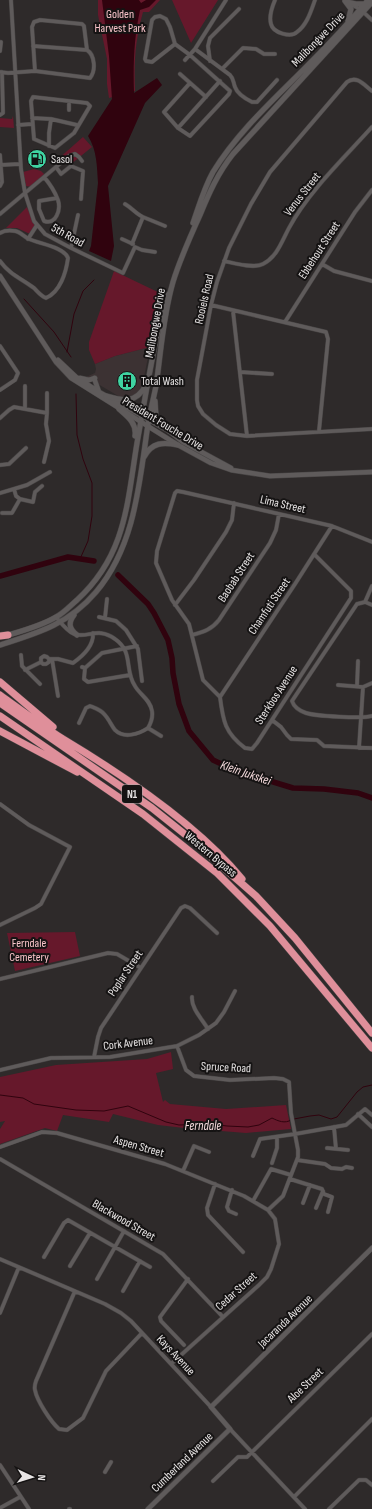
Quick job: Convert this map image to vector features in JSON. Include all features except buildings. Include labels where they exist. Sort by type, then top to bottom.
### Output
[{"type":"highway","points":[[0,637],[8,635]]},
{"type":"highway","points":[[0,682],[77,746],[128,781],[182,822],[235,871],[256,896]]},
{"type":"highway","points":[[0,695],[62,738],[77,746]]},
{"type":"highway","name":"Western Bypass","points":[[0,702],[152,808],[192,840],[256,896],[295,938],[372,1033]]},
{"type":"highway","name":"Western Bypass","points":[[0,716],[143,814],[217,873],[242,896],[284,941],[372,1048]]},
{"type":"highway","points":[[0,732],[102,785]]},
{"type":"main road","points":[[346,1],[356,4],[367,2]]},
{"type":"main road","points":[[346,1],[350,9],[348,22]]},
{"type":"main road","name":"Malibongwe Drive","points":[[0,645],[33,635],[61,622],[80,608],[107,578],[123,548],[130,529],[173,282],[191,235],[219,172],[232,154],[362,10],[367,2]]},
{"type":"main road","name":"Malibongwe Drive","points":[[8,635],[23,631],[56,617],[90,588],[107,563],[120,535],[159,324],[170,282],[213,173],[250,124],[348,22],[372,2]]},
{"type":"main road","points":[[106,396],[124,400],[133,399],[142,392],[148,381]]},
{"type":"main road","points":[[156,386],[155,414],[159,422],[169,431]]},
{"type":"main road","points":[[119,409],[132,421],[136,428],[130,482]]},
{"type":"main road","points":[[142,460],[146,452],[155,444],[166,442],[178,445]]},
{"type":"main road","points":[[77,635],[72,630],[70,620],[80,608]]},
{"type":"street","name":"5th Road","points":[[11,0],[20,164],[25,193],[37,225],[51,239],[124,273],[133,245]]},
{"type":"street","points":[[185,60],[195,49],[226,0]]},
{"type":"street","points":[[275,0],[272,10],[271,25],[281,33],[290,35],[297,33],[300,30],[305,23],[315,0]]},
{"type":"street","points":[[346,1],[362,10],[372,20]]},
{"type":"street","points":[[210,61],[208,46],[210,38],[239,9]]},
{"type":"street","points":[[174,44],[152,62],[146,61],[145,59],[152,20],[155,17],[160,16],[166,19],[174,44],[190,55],[230,91],[190,136],[187,136],[164,112],[190,83]]},
{"type":"street","points":[[35,71],[32,25],[35,21],[40,20],[82,24],[85,29],[87,50]]},
{"type":"street","points":[[0,51],[1,42]]},
{"type":"street","points":[[0,115],[3,113],[1,72],[15,73],[35,71],[90,78],[93,74],[92,54],[87,50],[33,46]]},
{"type":"street","points":[[223,68],[243,48],[256,48],[264,54],[275,54]]},
{"type":"street","points":[[195,49],[210,61],[223,68],[233,78],[235,86],[239,92],[252,102],[256,103],[277,80]]},
{"type":"street","points":[[180,74],[206,97]]},
{"type":"street","name":"Rooiels Road","points":[[372,92],[357,79],[349,80],[270,172],[251,204],[224,261],[211,305],[197,380],[198,406],[206,417],[230,434],[247,436],[372,428]]},
{"type":"street","points":[[178,128],[220,81]]},
{"type":"street","points":[[33,97],[87,103],[90,105],[77,125],[74,133],[57,147],[49,146],[34,138],[32,118],[31,101],[33,97]]},
{"type":"street","points":[[69,101],[69,110]]},
{"type":"street","points":[[32,118],[51,119],[77,125]]},
{"type":"street","points":[[49,146],[48,132],[51,119]]},
{"type":"street","points":[[18,125],[32,124]]},
{"type":"street","name":"Venus Street","points":[[224,261],[236,264],[258,266],[272,257],[301,207],[372,126]]},
{"type":"street","points":[[0,214],[73,154],[79,157],[82,161]]},
{"type":"street","points":[[0,155],[2,182],[0,186]]},
{"type":"street","points":[[0,166],[20,164]]},
{"type":"street","points":[[61,174],[70,166],[83,171],[81,199]]},
{"type":"street","points":[[56,167],[64,178]]},
{"type":"street","points":[[44,177],[57,198],[59,205],[57,217],[52,222],[44,221],[40,214],[40,201],[57,198]]},
{"type":"street","name":"Ebbehout Street","points":[[285,322],[355,212],[372,190]]},
{"type":"street","points":[[125,204],[136,213],[165,226]]},
{"type":"street","points":[[70,248],[78,215]]},
{"type":"street","points":[[133,245],[144,217]]},
{"type":"street","points":[[28,239],[37,225]]},
{"type":"street","points":[[0,233],[6,230],[17,231],[28,239],[53,247],[68,256],[65,272],[57,288],[49,297],[46,298],[34,288],[9,272],[0,261]]},
{"type":"street","points":[[122,239],[142,250],[155,252]]},
{"type":"street","points":[[322,264],[334,271],[372,281]]},
{"type":"street","name":"President Fouche Drive","points":[[0,276],[56,362],[71,378],[119,409],[141,419],[148,420],[169,431],[183,442],[236,471]]},
{"type":"street","points":[[211,305],[324,331],[327,335],[319,431]]},
{"type":"street","points":[[233,311],[247,436]]},
{"type":"street","points":[[0,346],[18,373],[15,380],[0,390]]},
{"type":"street","name":"President Fouche Drive","points":[[50,352],[76,377],[141,419],[147,426],[178,445],[225,469],[270,476],[372,472]]},
{"type":"street","points":[[240,372],[272,374]]},
{"type":"street","points":[[76,377],[89,380],[95,378],[99,392]]},
{"type":"street","points":[[25,386],[25,409]]},
{"type":"street","points":[[44,462],[49,441],[46,424],[47,393]]},
{"type":"street","points":[[0,418],[12,408],[47,413]]},
{"type":"street","points":[[0,465],[9,464],[26,448]]},
{"type":"street","points":[[0,493],[35,482],[50,472]]},
{"type":"street","points":[[14,489],[16,496],[20,499],[33,502],[35,492],[42,486]]},
{"type":"street","name":"Lima Street","points":[[175,605],[158,569],[156,559],[174,494],[178,491],[332,526],[372,542]]},
{"type":"street","points":[[2,513],[12,513],[20,499]]},
{"type":"street","points":[[220,697],[203,680],[189,624],[175,605],[194,580],[226,532],[232,520],[234,503]]},
{"type":"street","name":"Baobab Street","points":[[192,635],[214,627],[270,543],[276,530],[279,514]]},
{"type":"street","name":"Chamfuti Street","points":[[220,697],[332,526]]},
{"type":"street","name":"Sterkbos Avenue","points":[[220,697],[225,722],[229,733],[246,749],[254,747],[346,606],[352,594],[346,585],[314,554]]},
{"type":"street","points":[[365,602],[372,586]]},
{"type":"street","points":[[105,618],[107,599]]},
{"type":"street","points":[[372,605],[365,602],[358,604],[292,701],[296,708],[310,714],[361,718],[372,716]]},
{"type":"street","points":[[56,617],[69,631],[77,635],[93,633],[106,634],[120,642],[125,649],[130,675],[135,686],[148,700],[152,717],[148,728],[134,734],[120,734],[116,731],[103,713],[90,706],[86,708],[79,723]]},
{"type":"street","points":[[99,617],[120,623],[137,646],[142,681]]},
{"type":"street","points":[[25,670],[41,662],[41,658],[44,656],[47,656],[50,659],[73,663],[87,650],[92,641],[93,633]]},
{"type":"street","points":[[130,675],[88,682],[84,679],[83,668],[100,654],[137,646]]},
{"type":"street","points":[[21,654],[22,666],[40,684]]},
{"type":"street","points":[[50,659],[58,696]]},
{"type":"street","points":[[357,686],[358,661]]},
{"type":"street","points":[[338,685],[363,687],[372,683]]},
{"type":"street","points":[[358,748],[363,687]]},
{"type":"street","points":[[272,720],[281,727],[286,735],[292,739],[317,740],[324,746],[372,748]]},
{"type":"street","points":[[148,728],[161,736]]},
{"type":"street","points":[[0,804],[29,825],[70,847],[41,904],[36,908],[0,925]]},
{"type":"street","name":"Poplar Street","points":[[94,1057],[101,1028],[180,908],[185,906],[190,908],[217,933]]},
{"type":"street","points":[[0,979],[108,954],[117,954],[141,968]]},
{"type":"street","name":"Cork Avenue","points":[[0,1070],[51,1058],[110,1057],[177,1046],[208,1029],[221,1016],[235,991]]},
{"type":"street","points":[[192,996],[193,1006],[208,1029]]},
{"type":"street","name":"Spruce Road","points":[[177,1046],[186,1070],[194,1076],[235,1080],[274,1078],[286,1080],[290,1085],[295,1134]]},
{"type":"street","points":[[253,1156],[260,1139],[349,1124],[365,1109],[372,1115]]},
{"type":"street","points":[[358,1114],[372,1127]]},
{"type":"street","points":[[334,1127],[336,1149]]},
{"type":"street","name":"Aspen Street","points":[[0,1147],[39,1132],[46,1131],[144,1157],[232,1190],[253,1200],[268,1210]]},
{"type":"street","points":[[268,1210],[282,1199],[291,1177],[297,1160],[298,1150],[295,1134]]},
{"type":"street","points":[[272,1163],[277,1148],[277,1137]]},
{"type":"street","points":[[183,1171],[194,1146],[209,1152]]},
{"type":"street","points":[[327,1148],[348,1150]]},
{"type":"street","name":"Blackwood Street","points":[[0,1159],[163,1254],[223,1317]]},
{"type":"street","points":[[297,1160],[325,1164],[331,1168],[352,1168]]},
{"type":"street","points":[[253,1200],[271,1169],[322,1189],[324,1194],[332,1198],[328,1212]]},
{"type":"street","points":[[215,1184],[207,1208],[208,1215],[242,1252]]},
{"type":"street","points":[[303,1203],[310,1184]]},
{"type":"street","points":[[232,1190],[227,1207],[229,1211],[236,1214]]},
{"type":"street","points":[[316,1208],[323,1191]]},
{"type":"street","name":"Cedar Street","points":[[171,1364],[264,1280],[272,1269],[279,1241],[275,1219],[268,1210]]},
{"type":"street","points":[[44,1257],[64,1222],[71,1221],[150,1267]]},
{"type":"street","points":[[97,1279],[124,1231]]},
{"type":"street","points":[[70,1266],[90,1233]]},
{"type":"street","name":"Jacaranda Avenue","points":[[211,1407],[371,1251]]},
{"type":"street","name":"Kays Avenue","points":[[0,1259],[75,1291],[117,1310],[126,1316],[305,1509]]},
{"type":"street","points":[[123,1290],[140,1261]]},
{"type":"street","points":[[0,1313],[19,1267]]},
{"type":"street","points":[[184,1345],[161,1321],[160,1317],[188,1279]]},
{"type":"street","points":[[75,1291],[34,1387],[36,1394],[48,1415],[58,1428],[68,1430],[83,1418],[106,1371],[142,1333]]},
{"type":"street","name":"Aloe Street","points":[[213,1481],[238,1457],[247,1457],[372,1334]]},
{"type":"street","points":[[294,1498],[372,1419]]},
{"type":"street","name":"Cumberland Avenue","points":[[148,1509],[230,1429]]},
{"type":"street","points":[[105,1472],[111,1462]]},
{"type":"street","points":[[0,1465],[29,1509]]},
{"type":"street","points":[[329,1509],[359,1480],[366,1480],[372,1485]]},
{"type":"street","points":[[0,1508],[20,1496]]},
{"type":"shaded area","points":[[102,0],[139,0],[141,3],[146,0],[156,0],[149,7],[140,10],[134,51],[134,93],[157,78],[162,85],[145,103],[108,186],[114,246],[111,261],[89,251],[91,246],[98,183],[95,153],[88,136],[112,99],[109,56]]},
{"type":"shaded area","points":[[150,347],[142,387],[135,395],[120,397],[86,377],[95,373],[95,364],[115,356]]},
{"type":"green space","name":"Golden Harvest Park","points":[[98,0],[160,0],[149,12],[143,12],[138,32],[136,51],[135,91],[109,98],[107,84],[107,59],[98,15]]},
{"type":"green space","name":"Golden Harvest Park","points":[[172,0],[218,0],[191,43]]},
{"type":"green space","points":[[13,116],[14,128],[0,127],[0,118],[12,119]]},
{"type":"green space","points":[[83,137],[92,147],[71,164],[58,159]]},
{"type":"green space","points":[[34,169],[41,171],[45,175],[31,187],[26,186],[23,172]]},
{"type":"green space","points":[[27,207],[35,226],[30,234],[17,228],[6,228]]},
{"type":"green space","points":[[114,271],[164,295],[150,347],[115,356],[95,364],[89,350],[89,342]]},
{"type":"green space","name":"Ferndale Cemetery","points":[[75,932],[80,956],[15,971],[7,933]]},
{"type":"green space","points":[[171,1052],[173,1069],[156,1073],[163,1102],[165,1100],[170,1104],[226,1109],[286,1105],[291,1129],[246,1133],[158,1125],[113,1114],[109,1122],[63,1115],[57,1131],[45,1128],[0,1144],[0,1129],[5,1121],[0,1122],[0,1077],[56,1065],[147,1059]]},
{"type":"waterway","points":[[67,352],[74,314],[83,291],[94,280]]},
{"type":"waterway","points":[[24,299],[54,332],[71,357]]},
{"type":"waterway","points":[[76,394],[77,435],[83,459],[92,483],[92,516],[88,541],[80,559]]},
{"type":"waterway","name":"Klein Jukskei","points":[[0,576],[68,557],[94,561]]},
{"type":"waterway","name":"Klein Jukskei","points":[[118,575],[148,604],[168,640],[179,704],[189,731],[213,760],[234,770],[293,788],[324,789],[358,793],[372,798]]},
{"type":"waterway","name":"Ferndale","points":[[294,1119],[319,1115],[331,1119],[337,1117],[357,1092],[363,1087],[372,1085]]},
{"type":"waterway","name":"Ferndale","points":[[0,1095],[23,1098],[34,1104],[76,1110],[104,1111],[128,1106],[166,1122],[179,1125],[210,1124],[248,1127],[259,1125],[272,1118],[284,1122],[291,1120]]},
{"type":"place","name":"Sasol","points":[[37,159]]},
{"type":"place","name":"Total Wash","points":[[127,381]]}]
